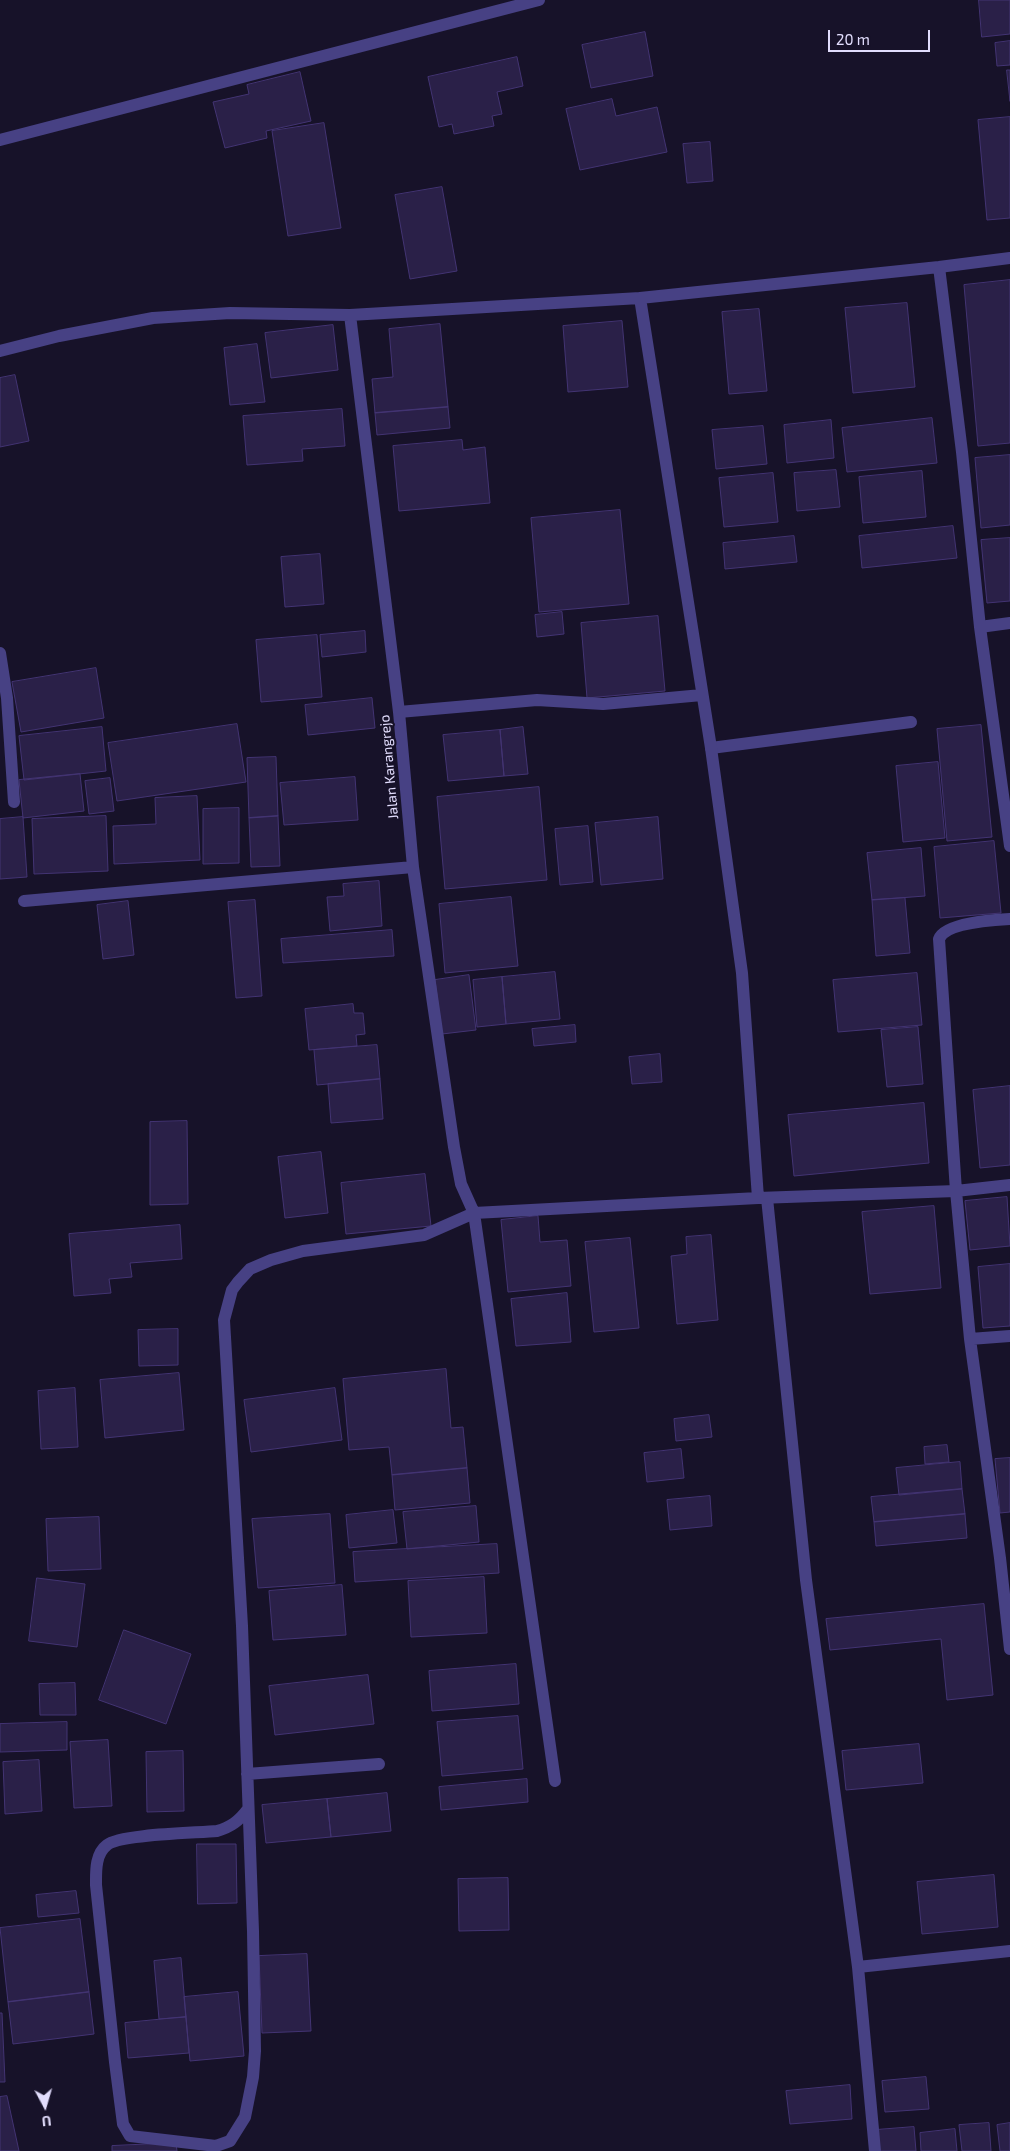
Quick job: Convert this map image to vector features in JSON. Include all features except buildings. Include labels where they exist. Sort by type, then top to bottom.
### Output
[{"type":"street","points":[[0,140],[539,0]]},
{"type":"street","points":[[0,351],[59,336],[153,318],[230,313],[350,316],[640,298],[1010,258]]},
{"type":"street","points":[[939,267],[962,452],[980,627],[1010,846]]},
{"type":"street","points":[[640,298],[711,748],[742,973],[762,1198],[806,1580],[858,1967],[875,2151]]},
{"type":"street","name":"Jalan Karangrejo","points":[[350,316],[399,712],[413,867],[454,1147],[461,1184],[474,1213],[554,1781]]},
{"type":"street","points":[[980,627],[1010,623]]},
{"type":"street","points":[[0,653],[7,698],[14,802]]},
{"type":"street","points":[[399,712],[537,700],[603,704],[702,695]]},
{"type":"street","points":[[711,748],[910,722]]},
{"type":"street","points":[[24,901],[413,867]]},
{"type":"street","points":[[1010,919],[951,928],[943,932],[939,939],[956,1191],[970,1339],[1005,1558],[1010,1649]]},
{"type":"street","points":[[248,1809],[241,1819],[217,1832],[153,1835],[114,1841],[102,1850],[98,1858],[96,1885],[114,2052],[123,2124],[130,2136],[216,2146],[230,2141],[245,2117],[253,2077],[255,2051],[247,1774],[242,1626],[224,1320],[232,1290],[250,1269],[271,1260],[303,1251],[424,1235],[474,1213],[762,1198],[956,1191],[1010,1185]]},
{"type":"street","points":[[970,1339],[1010,1336]]},
{"type":"street","points":[[247,1774],[379,1764]]},
{"type":"street","points":[[858,1967],[1010,1951]]}]
